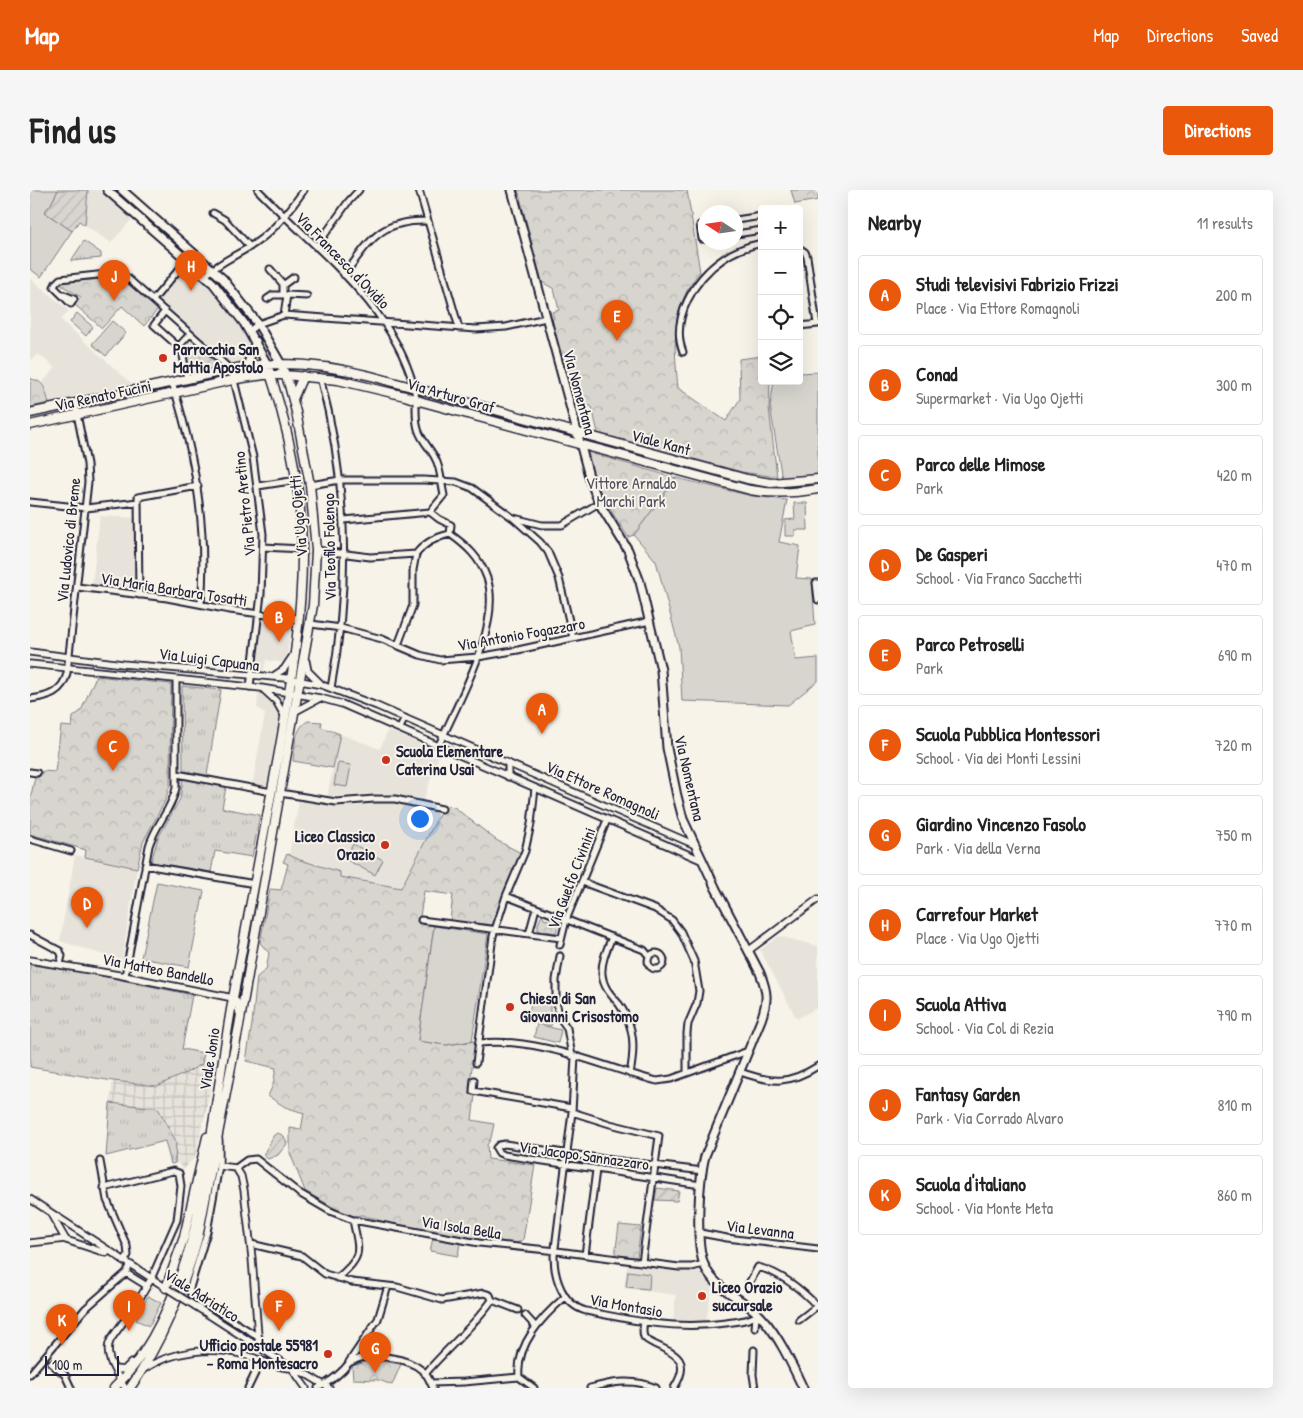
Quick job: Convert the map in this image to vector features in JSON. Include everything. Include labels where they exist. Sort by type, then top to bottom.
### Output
[{"type":"main road","points":[[107,190],[205,276],[234,308],[256,341],[267,364]]},
{"type":"main road","points":[[122,190],[212,268],[258,324],[280,364]]},
{"type":"main road","name":"Via Nomentana","points":[[512,190],[590,480],[599,503],[622,539],[632,560],[650,621],[663,679],[666,735],[674,785],[683,819],[701,860],[763,982],[767,996],[764,1012],[705,1156],[701,1186],[700,1233],[702,1256],[710,1275],[758,1315],[776,1338],[802,1388]]},
{"type":"main road","points":[[247,366],[256,341]]},
{"type":"main road","name":"Via Ugo Ojetti","points":[[267,364],[290,441],[297,480],[302,549],[298,619],[291,679],[294,693]]},
{"type":"main road","name":"Via Arturo Graf","points":[[280,364],[353,372],[577,433]]},
{"type":"main road","name":"Via Renato Fucini","points":[[30,413],[230,369],[280,364]]},
{"type":"main road","name":"Via Ugo Ojetti","points":[[280,364],[293,399],[301,433],[310,485],[316,550],[311,624],[300,681],[294,693]]},
{"type":"main road","name":"Via Arturo Graf","points":[[271,375],[343,380],[580,445]]},
{"type":"main road","name":"Via Renato Fucini","points":[[30,425],[175,394],[234,379],[271,375]]},
{"type":"main road","points":[[293,399],[303,376]]},
{"type":"main road","name":"Viale Kant","points":[[577,433],[759,482],[818,479]]},
{"type":"main road","name":"Viale Kant","points":[[580,445],[728,484],[774,493],[818,489]]},
{"type":"main road","name":"Viale Jonio","points":[[114,1388],[123,1384],[147,1346],[175,1289],[188,1251],[199,1204],[233,998],[255,884],[294,712],[294,693]]},
{"type":"main road","name":"Viale Jonio","points":[[130,1388],[173,1309],[190,1265],[200,1228],[246,984],[276,793],[285,717],[294,693]]},
{"type":"main road","points":[[167,1289],[184,1237],[200,1162],[216,1106]]},
{"type":"street","name":"Via Francesco d'Ovidio","points":[[258,190],[344,275],[384,322],[397,345],[415,388],[418,430],[437,460],[444,495],[430,512]]},
{"type":"street","points":[[205,276],[212,268],[250,247],[266,234],[284,217],[304,190]]},
{"type":"street","points":[[316,247],[348,202],[359,190]]},
{"type":"street","points":[[419,190],[459,328]]},
{"type":"street","points":[[213,214],[225,220],[250,247]]},
{"type":"street","points":[[743,219],[758,217]]},
{"type":"street","points":[[344,275],[382,230],[401,222],[428,221]]},
{"type":"street","points":[[743,233],[758,231]]},
{"type":"street","points":[[164,240],[170,232]]},
{"type":"street","points":[[683,352],[679,339],[680,325],[686,304],[697,284],[724,258],[742,249],[758,244]]},
{"type":"street","points":[[802,250],[808,259],[818,324],[803,326]]},
{"type":"street","points":[[153,300],[187,260]]},
{"type":"street","points":[[270,269],[283,285],[285,295],[284,315]]},
{"type":"street","points":[[62,294],[54,287],[60,279],[124,275],[230,369]]},
{"type":"street","points":[[283,285],[294,277]]},
{"type":"street","points":[[267,299],[273,295],[307,296]]},
{"type":"street","points":[[165,311],[154,325],[179,346],[183,352],[188,378]]},
{"type":"street","points":[[249,331],[258,324],[284,315],[459,328],[506,328],[546,318]]},
{"type":"street","points":[[179,346],[190,334]]},
{"type":"street","points":[[316,367],[313,370],[317,377]]},
{"type":"street","name":"Via Pietro Aretino","points":[[230,369],[251,448],[258,486],[263,547],[259,614],[250,687]]},
{"type":"street","name":"Via Teofilo Folengo","points":[[317,377],[332,434],[340,480],[344,520],[345,553],[341,628],[331,688]]},
{"type":"street","points":[[172,382],[184,422],[198,486],[203,550],[201,604]]},
{"type":"street","name":"Via Ludovico di Breme","points":[[30,699],[48,696],[59,690],[66,679],[68,668],[86,508],[88,473],[75,404]]},
{"type":"street","points":[[540,434],[544,424]]},
{"type":"street","points":[[728,484],[741,485],[742,481],[738,477]]},
{"type":"street","points":[[258,486],[297,480]]},
{"type":"street","points":[[310,485],[340,480],[440,480],[472,488],[513,518],[540,542],[552,558],[559,578],[573,638]]},
{"type":"street","name":"Viale Kant","points":[[759,482],[748,482],[746,486],[774,493]]},
{"type":"street","points":[[30,502],[86,508],[198,486]]},
{"type":"street","points":[[138,499],[139,595]]},
{"type":"street","points":[[513,518],[542,525],[562,526],[599,503]]},
{"type":"street","points":[[344,520],[430,512],[450,525],[450,534]]},
{"type":"street","points":[[398,645],[413,605],[413,570],[416,554],[422,546],[431,540],[450,534],[473,552],[488,580],[490,597],[489,616],[478,657],[439,745]]},
{"type":"street","points":[[263,547],[302,549]]},
{"type":"street","points":[[316,550],[370,557],[416,554]]},
{"type":"street","points":[[818,583],[816,583],[818,600]]},
{"type":"street","name":"Via Maria Barbara Tosatti","points":[[77,587],[298,619]]},
{"type":"street","name":"Via Antonio Fogazzaro","points":[[311,624],[341,628],[440,660],[478,657],[650,621]]},
{"type":"street","name":"Via Luigi Capuana","points":[[30,652],[265,677],[262,682],[262,688],[30,664]]},
{"type":"street","points":[[272,678],[284,669],[294,654]]},
{"type":"street","points":[[305,656],[307,670],[322,685]]},
{"type":"street","points":[[292,665],[303,667]]},
{"type":"street","name":"Via Ettore Romagnoli","points":[[265,677],[291,679],[331,688],[405,718],[695,845]]},
{"type":"street","points":[[125,976],[152,837],[174,798],[177,774],[176,680]]},
{"type":"street","points":[[262,688],[276,701],[285,717]]},
{"type":"street","name":"Via Ettore Romagnoli","points":[[262,688],[320,698],[349,706],[701,860]]},
{"type":"street","points":[[328,700],[331,688]]},
{"type":"street","points":[[294,712],[320,698]]},
{"type":"street","points":[[400,728],[405,718]]},
{"type":"street","points":[[479,764],[483,752]]},
{"type":"street","points":[[508,763],[508,777]]},
{"type":"street","points":[[30,772],[38,773]]},
{"type":"street","points":[[177,774],[332,802],[370,799],[394,800],[442,809]]},
{"type":"street","points":[[553,796],[558,786]]},
{"type":"street","points":[[476,1063],[487,974],[495,928],[525,851],[531,824],[535,788]]},
{"type":"street","name":"Via Guelfo Civinini","points":[[560,945],[566,920],[607,820]]},
{"type":"street","points":[[30,839],[71,851]]},
{"type":"street","points":[[682,852],[688,842]]},
{"type":"street","points":[[146,865],[255,884]]},
{"type":"street","points":[[582,882],[655,909],[672,920],[681,932],[694,961],[699,991],[698,1003],[686,1033],[687,1073]]},
{"type":"street","points":[[506,896],[644,950],[649,956]]},
{"type":"street","points":[[748,951],[818,899]]},
{"type":"street","points":[[529,934],[536,908]]},
{"type":"street","points":[[421,920],[488,929],[495,928],[561,938]]},
{"type":"street","points":[[30,934],[61,952],[60,964]]},
{"type":"street","points":[[612,937],[604,960],[602,976],[605,986],[620,1006],[631,1026],[634,1048],[630,1074]]},
{"type":"street","points":[[519,1377],[521,1358],[535,1326],[565,1297],[555,1270],[554,1251],[572,1110],[573,1056],[566,1028],[560,1018],[556,1002],[556,980],[560,956]]},
{"type":"street","name":"Via Matteo Bandello","points":[[30,960],[77,967],[233,998]]},
{"type":"street","points":[[238,971],[240,982],[246,984]]},
{"type":"street","points":[[233,998],[238,1004],[239,1026]]},
{"type":"street","points":[[479,1043],[520,1043],[544,1047],[630,1074],[662,1081],[748,1051]]},
{"type":"street","points":[[740,1072],[766,1080],[780,1081],[796,1078],[818,1066]]},
{"type":"street","points":[[474,1080],[473,1091],[572,1110],[610,1124],[659,1136],[642,1262]]},
{"type":"street","points":[[218,1129],[218,1166],[207,1232],[189,1292],[259,1337]]},
{"type":"street","name":"Via Jacopo Sannazzaro","points":[[701,1186],[504,1156],[496,1148],[499,1145],[505,1144],[567,1154],[703,1171]]},
{"type":"street","name":"Via Isola Bella","points":[[236,1168],[247,1160],[256,1159],[283,1182],[307,1198],[332,1212],[353,1220],[479,1243],[682,1267],[704,1264]]},
{"type":"street","points":[[100,1161],[108,1203],[127,1246],[128,1256],[124,1262]]},
{"type":"street","points":[[218,1166],[236,1168],[243,1184],[259,1348]]},
{"type":"street","points":[[585,1255],[596,1170]]},
{"type":"street","points":[[104,1188],[177,1171],[181,1182],[178,1216],[151,1279],[109,1343],[108,1355],[123,1384]]},
{"type":"street","points":[[30,1199],[113,1255]]},
{"type":"street","points":[[51,1214],[64,1238]]},
{"type":"street","points":[[337,1278],[351,1265],[358,1254],[353,1220]]},
{"type":"street","points":[[64,1238],[67,1229],[73,1228]]},
{"type":"street","points":[[74,1242],[79,1240],[80,1232]]},
{"type":"street","name":"Via Levanna","points":[[700,1233],[818,1249]]},
{"type":"street","points":[[30,1243],[64,1238],[113,1255]]},
{"type":"street","points":[[250,1244],[302,1256],[322,1272],[352,1282],[388,1286],[440,1300],[482,1294],[490,1295],[492,1300],[518,1310]]},
{"type":"street","name":"Viale Adriatico","points":[[113,1255],[292,1369],[306,1374],[327,1387]]},
{"type":"street","points":[[30,1374],[84,1309],[126,1273],[130,1266]]},
{"type":"street","points":[[748,1285],[758,1267],[769,1270],[785,1279],[804,1293],[817,1306],[800,1320]]},
{"type":"street","points":[[126,1273],[147,1286]]},
{"type":"street","points":[[318,1388],[327,1387],[349,1362],[378,1319],[388,1286]]},
{"type":"street","name":"Via Montasio","points":[[565,1297],[574,1306],[582,1310],[677,1326],[701,1326],[745,1321],[758,1315]]},
{"type":"street","points":[[425,1374],[442,1354],[475,1322],[492,1300]]},
{"type":"street","points":[[525,1315],[535,1326]]},
{"type":"street","points":[[755,1328],[758,1315]]},
{"type":"street","points":[[644,1321],[643,1333],[645,1339],[676,1354],[680,1361],[681,1374],[674,1388]]},
{"type":"street","points":[[115,1369],[119,1371],[125,1370],[147,1346]]},
{"type":"street","points":[[754,1350],[753,1375],[755,1388]]},
{"type":"street","points":[[141,1370],[163,1359],[198,1352],[219,1351],[240,1354],[279,1367],[292,1369],[306,1388]]},
{"type":"street","points":[[349,1362],[368,1357],[384,1356],[409,1363],[425,1374],[432,1386],[519,1377],[534,1388]]},
{"type":"street","points":[[248,1388],[260,1361]]},
{"type":"street","points":[[51,1363],[65,1375],[70,1388]]},
{"type":"street","points":[[590,1388],[626,1381],[644,1383],[656,1388]]},
{"type":"shaded area","points":[[88,190],[99,190],[132,219],[111,243],[85,225]]},
{"type":"shaded area","points":[[188,262],[203,276],[247,330],[261,361],[188,377],[183,348],[191,338],[152,303]]},
{"type":"shaded area","points":[[30,278],[69,311],[61,320],[133,385],[49,403],[42,383],[55,368],[38,354],[30,361]]},
{"type":"shaded area","points":[[100,516],[137,518],[137,590],[92,585]]},
{"type":"shaded area","points":[[260,616],[292,620],[285,663],[266,660],[263,673],[254,672]]},
{"type":"shaded area","points":[[259,689],[284,693],[266,790],[252,787],[265,714],[257,707]]},
{"type":"shaded area","name":"Scuola Elementare Caterina Usai","points":[[388,730],[440,753],[423,801],[385,793],[327,797],[340,734],[380,749]]},
{"type":"shaded area","name":"Liceo Classico Orazio","points":[[299,800],[339,806],[357,806],[376,802],[396,803],[441,811],[401,888],[339,877],[340,872],[289,855]]},
{"type":"shaded area","points":[[75,855],[137,868],[122,959],[60,941]]},
{"type":"shaded area","points":[[779,936],[818,946],[818,1007],[797,1019],[760,950]]},
{"type":"shaded area","points":[[203,1061],[217,1063],[195,1157],[183,1170],[179,1164],[175,1163],[175,1156],[158,1109],[110,1103],[113,1081],[157,1086],[186,1073]]},
{"type":"shaded area","points":[[627,1265],[701,1271],[712,1287],[706,1322],[673,1322],[676,1295],[624,1288]]},
{"type":"green space","points":[[30,190],[58,190],[51,204],[44,212],[72,231],[41,277],[30,269]]},
{"type":"green space","points":[[58,190],[88,190],[85,225],[79,221],[72,231],[44,212],[51,204]]},
{"type":"green space","points":[[518,190],[687,190],[700,272],[690,285],[683,299],[676,327],[678,388],[726,421],[740,399],[739,359],[758,357],[758,385],[770,385],[769,408],[777,477],[742,472],[598,433],[592,407],[572,396],[570,392],[581,379],[579,372],[566,374],[552,320],[554,318],[552,312],[559,310],[554,289],[542,282]]},
{"type":"green space","points":[[791,190],[818,190],[818,200],[795,204]]},
{"type":"green space","points":[[84,241],[101,253],[101,258],[71,261]]},
{"type":"green space","points":[[119,278],[124,280],[158,309],[144,326],[122,306],[102,328],[75,305],[81,297],[61,285],[63,282]]},
{"type":"green space","points":[[77,313],[93,327],[86,336],[70,322]]},
{"type":"green space","points":[[112,321],[126,333],[106,356],[92,344]]},
{"type":"green space","points":[[189,346],[195,352],[201,348],[217,363],[217,367],[201,370],[200,366],[192,368],[192,372],[190,372],[185,349]]},
{"type":"green space","points":[[818,372],[818,476],[782,479],[770,406],[773,385],[803,385],[803,373]]},
{"type":"green space","points":[[30,377],[42,384],[49,403],[30,407]]},
{"type":"green space","name":"Vittore Arnaldo Marchi Park","points":[[587,452],[676,478],[634,535],[628,537],[606,503],[594,479]]},
{"type":"green space","points":[[676,478],[752,496],[787,500],[779,542],[800,546],[796,578],[812,579],[815,625],[791,631],[796,660],[818,658],[818,681],[788,705],[682,701],[679,647],[656,561],[634,535]]},
{"type":"green space","points":[[794,503],[807,503],[808,530],[795,530],[795,536],[785,536],[785,520],[795,519]]},
{"type":"green space","points":[[96,676],[171,684],[170,785],[165,801],[143,842],[137,868],[85,857],[86,850],[30,834],[30,800],[35,777],[39,777],[43,771],[55,772],[61,726],[72,727],[73,717],[81,711]]},
{"type":"green space","points":[[182,686],[221,690],[207,775],[183,771]]},
{"type":"green space","points":[[308,721],[322,722],[321,727],[340,734],[333,768],[293,761],[298,733],[303,724]]},
{"type":"green space","points":[[338,763],[351,765],[347,787],[334,785]]},
{"type":"green space","points":[[183,779],[226,787],[222,808],[260,815],[252,857],[215,851],[211,872],[151,862],[158,838],[180,799]]},
{"type":"green space","points":[[444,805],[454,807],[496,840],[523,854],[506,890],[493,925],[450,921],[453,895],[424,891],[419,923],[434,926],[418,1041],[446,1045],[476,1041],[469,1088],[471,1094],[475,1095],[472,1120],[494,1124],[491,1138],[487,1145],[488,1159],[535,1165],[523,1240],[513,1245],[397,1226],[362,1215],[353,1216],[345,1214],[305,1191],[290,1153],[290,1128],[301,1130],[304,1113],[285,1107],[268,1096],[273,1085],[276,1068],[246,1061],[257,977],[266,970],[269,953],[260,943],[270,889],[281,890],[288,864],[283,862],[287,854],[300,860],[340,872],[340,877],[401,888]]},
{"type":"green space","points":[[353,844],[383,860],[375,875],[345,859]]},
{"type":"green space","points":[[157,882],[204,891],[189,967],[141,958]]},
{"type":"green space","points":[[542,914],[544,919],[555,922],[556,919],[559,920],[556,933],[538,930]]},
{"type":"green space","points":[[434,926],[488,934],[472,1041],[446,1045],[418,1041]]},
{"type":"green space","points":[[30,965],[84,972],[192,995],[182,1049],[204,1053],[202,1064],[157,1086],[113,1081],[30,1067]]},
{"type":"green space","points":[[533,996],[550,1000],[550,1012],[554,1014],[551,1026],[527,1020]]},
{"type":"green space","points":[[537,1024],[561,1030],[558,1043],[534,1037]]},
{"type":"green space","points":[[110,1103],[158,1108],[176,1142],[175,1163],[171,1164],[165,1141],[106,1156]]},
{"type":"green space","points":[[278,1133],[284,1136],[287,1144],[278,1155],[268,1159],[263,1155],[274,1135]]},
{"type":"green space","points":[[657,1188],[679,1191],[677,1201],[655,1200]]},
{"type":"green space","points":[[619,1225],[641,1227],[637,1257],[615,1256]]},
{"type":"green space","points":[[433,1238],[460,1243],[458,1256],[430,1251]]},
{"type":"green space","points":[[628,1271],[650,1274],[649,1289],[626,1287]]},
{"type":"green space","points":[[148,1296],[161,1303],[149,1326],[136,1320]]},
{"type":"green space","points":[[372,1360],[401,1364],[392,1385],[379,1380],[353,1379],[352,1366]]},
{"type":"tunnel","points":[[560,945],[560,956]]},
{"type":"place","name":"Carrefour Market","points":[[191,291]]},
{"type":"place","name":"Fantasy Garden","points":[[114,301]]},
{"type":"place","name":"Parco Petroselli","points":[[617,341]]},
{"type":"place","name":"Parrocchia San Mattia Apostolo","points":[[163,358]]},
{"type":"place","name":"Conad","points":[[279,642]]},
{"type":"place","name":"Studi televisivi Fabrizio Frizzi","points":[[542,734]]},
{"type":"place","name":"Scuola Elementare Caterina Usai","points":[[386,760]]},
{"type":"place","name":"Parco delle Mimose","points":[[113,771]]},
{"type":"place","name":"Liceo Classico Orazio","points":[[385,845]]},
{"type":"place","name":"De Gasperi","points":[[87,928]]},
{"type":"place","name":"Chiesa di San Giovanni Crisostomo","points":[[510,1007]]},
{"type":"place","name":"Liceo Orazio succursale","points":[[702,1296]]},
{"type":"place","name":"Scuola Attiva","points":[[129,1331]]},
{"type":"place","name":"Scuola Pubblica Montessori","points":[[279,1331]]},
{"type":"place","name":"Scuola d'italiano","points":[[62,1345]]},
{"type":"place","name":"Ufficio postale 55981 – Roma Montesacro","points":[[328,1354]]},
{"type":"place","name":"Giardino Vincenzo Fasolo","points":[[375,1373]]}]
